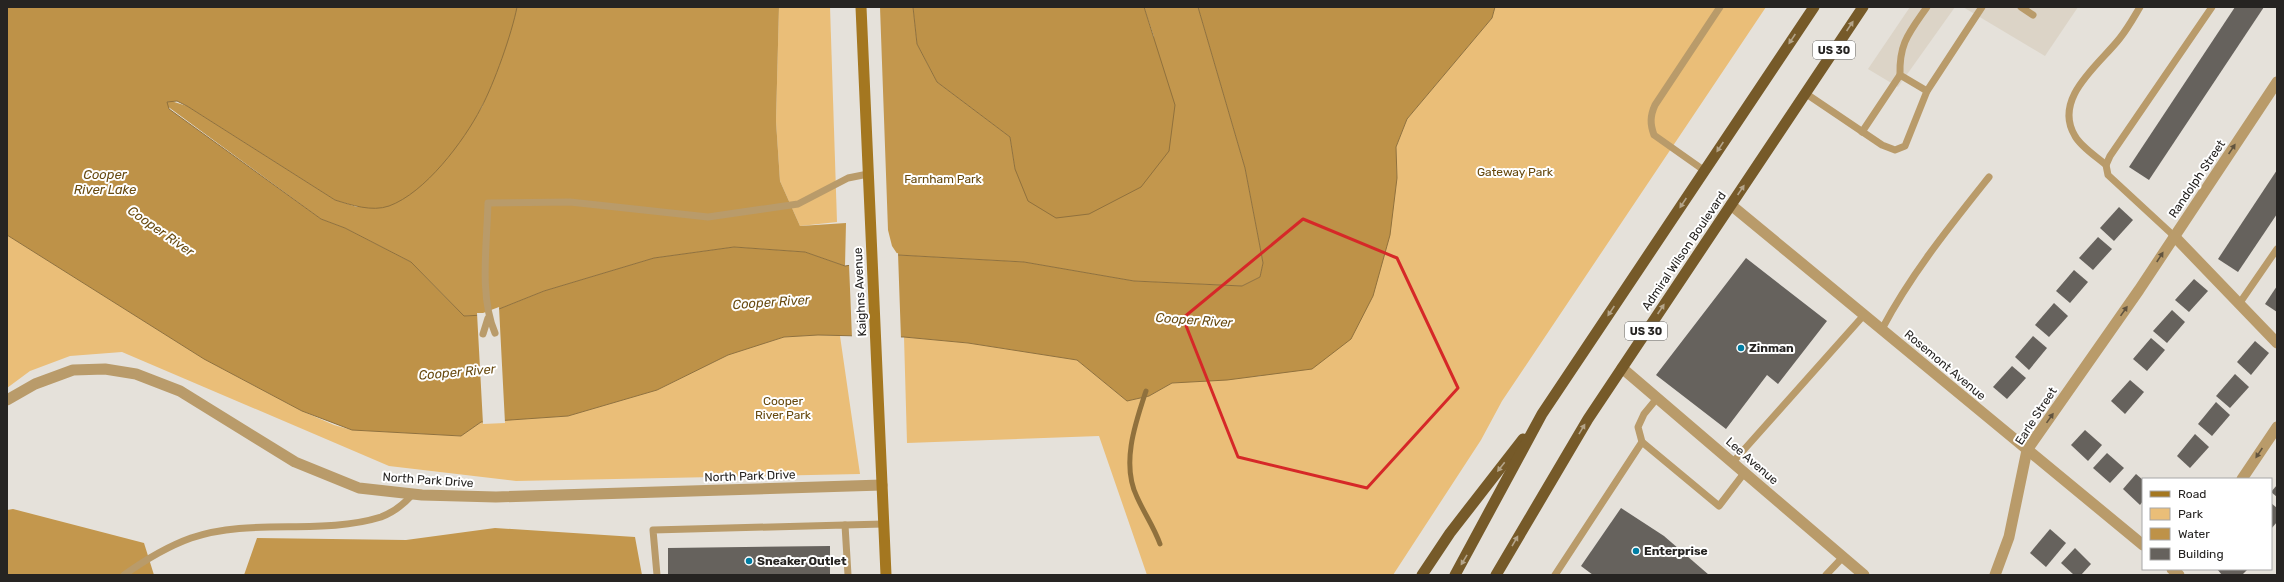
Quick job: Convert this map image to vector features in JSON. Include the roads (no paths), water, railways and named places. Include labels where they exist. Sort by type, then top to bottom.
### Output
[{"type":"highway","name":"US 30","points":[[1454,575],[1542,414],[1814,7]]},
{"type":"highway","name":"Admiral Wilson Boulevard","points":[[1496,575],[1559,467],[1622,368],[1863,7]]},
{"type":"highway","points":[[1422,575],[1450,533],[1542,414]]},
{"type":"main road","name":"Kaighns Avenue","points":[[861,7],[886,575]]},
{"type":"street","name":"Randolph Street","points":[[2139,290],[2277,82]]},
{"type":"street","name":"Rosemont Avenue","points":[[1731,205],[2142,544]]},
{"type":"street","points":[[2174,236],[2277,343]]},
{"type":"street","name":"Earle Street","points":[[1995,575],[2009,537],[2027,450],[2139,290]]},
{"type":"street","name":"Lee Avenue","points":[[1622,368],[1658,397],[1864,575]]},
{"type":"street","name":"North Park Drive","points":[[7,400],[35,384],[73,370],[105,369],[136,374],[180,391],[295,462],[359,488],[413,494],[496,497],[882,485]]},
{"type":"street","points":[[2243,478],[2277,427]]},
{"type":"lane","points":[[1705,171],[1654,136],[1651,127],[1651,114],[1655,105],[1720,7]]},
{"type":"lane","points":[[1862,132],[1900,75],[1900,56],[1905,39],[1927,7]]},
{"type":"lane","points":[[1805,94],[1882,145],[1895,150],[1905,146],[1927,91],[1982,7]]},
{"type":"lane","points":[[2021,7],[2033,15]]},
{"type":"lane","points":[[2106,165],[2075,137],[2069,120],[2071,101],[2083,81],[2120,37],[2140,7]]},
{"type":"lane","points":[[2174,236],[2108,175],[2106,165],[2110,156],[2212,7]]},
{"type":"lane","points":[[1900,75],[1927,91]]},
{"type":"lane","points":[[483,334],[488,318],[488,301],[486,294],[488,203],[570,202],[708,217],[798,204],[848,178],[868,174]]},
{"type":"lane","points":[[1882,329],[1900,296],[1934,247],[1989,177]]},
{"type":"lane","points":[[2240,304],[2277,249]]},
{"type":"lane","points":[[1733,462],[1864,314]]},
{"type":"lane","points":[[488,318],[495,333]]},
{"type":"lane","points":[[1658,397],[1644,414],[1638,427],[1642,442],[1719,506],[1745,472]]},
{"type":"lane","points":[[1555,575],[1642,442]]},
{"type":"lane","points":[[124,575],[151,556],[191,538],[235,530],[352,523],[382,516],[403,505],[413,494]]},
{"type":"lane","points":[[657,575],[653,530],[884,524]]},
{"type":"lane","points":[[845,525],[848,575]]},
{"type":"lane","points":[[1826,575],[1843,557]]},
{"type":"water","points":[[7,7],[517,7],[507,44],[497,72],[481,108],[465,135],[442,164],[416,190],[403,199],[382,208],[355,206],[335,200],[187,106],[177,101],[167,102],[169,109],[321,219],[345,228],[411,262],[464,316],[484,315],[544,291],[654,258],[734,247],[805,252],[845,266],[879,261],[898,255],[1024,262],[1134,281],[1242,286],[1260,277],[1263,263],[1245,168],[1198,7],[1495,7],[1492,18],[1407,119],[1396,147],[1397,178],[1390,235],[1373,296],[1351,339],[1312,369],[1227,380],[1172,383],[1149,396],[1127,401],[1077,360],[968,343],[904,337],[818,335],[784,337],[728,355],[657,390],[568,416],[481,422],[461,436],[352,430],[302,411],[204,359],[7,235]]},
{"type":"water","points":[[913,7],[1144,7],[1175,105],[1169,151],[1141,187],[1089,214],[1056,218],[1028,201],[1015,169],[1010,137],[937,82],[917,44]]},
{"type":"waterway","points":[[1146,391],[1131,444],[1130,471],[1132,484],[1137,497],[1160,544]]},
{"type":"place","name":"Zinman","points":[[1741,348]]},
{"type":"place","name":"Enterprise","points":[[1636,551]]},
{"type":"place","name":"Sneaker Outlet","points":[[749,561]]},
{"type":"park label","name":"Gateway Park","points":[[1515,172]]},
{"type":"park label","name":"Farnham Park","points":[[943,179]]},
{"type":"park label","name":"Cooper River Park","points":[[783,408]]},
{"type":"water label","name":"Cooper River Lake","points":[[105,182]]},
{"type":"water label","name":"Cooper River","points":[[161,231]]},
{"type":"water label","name":"Cooper River","points":[[771,302]]},
{"type":"water label","name":"Cooper River","points":[[1194,320]]},
{"type":"water label","name":"Cooper River","points":[[457,372]]}]
